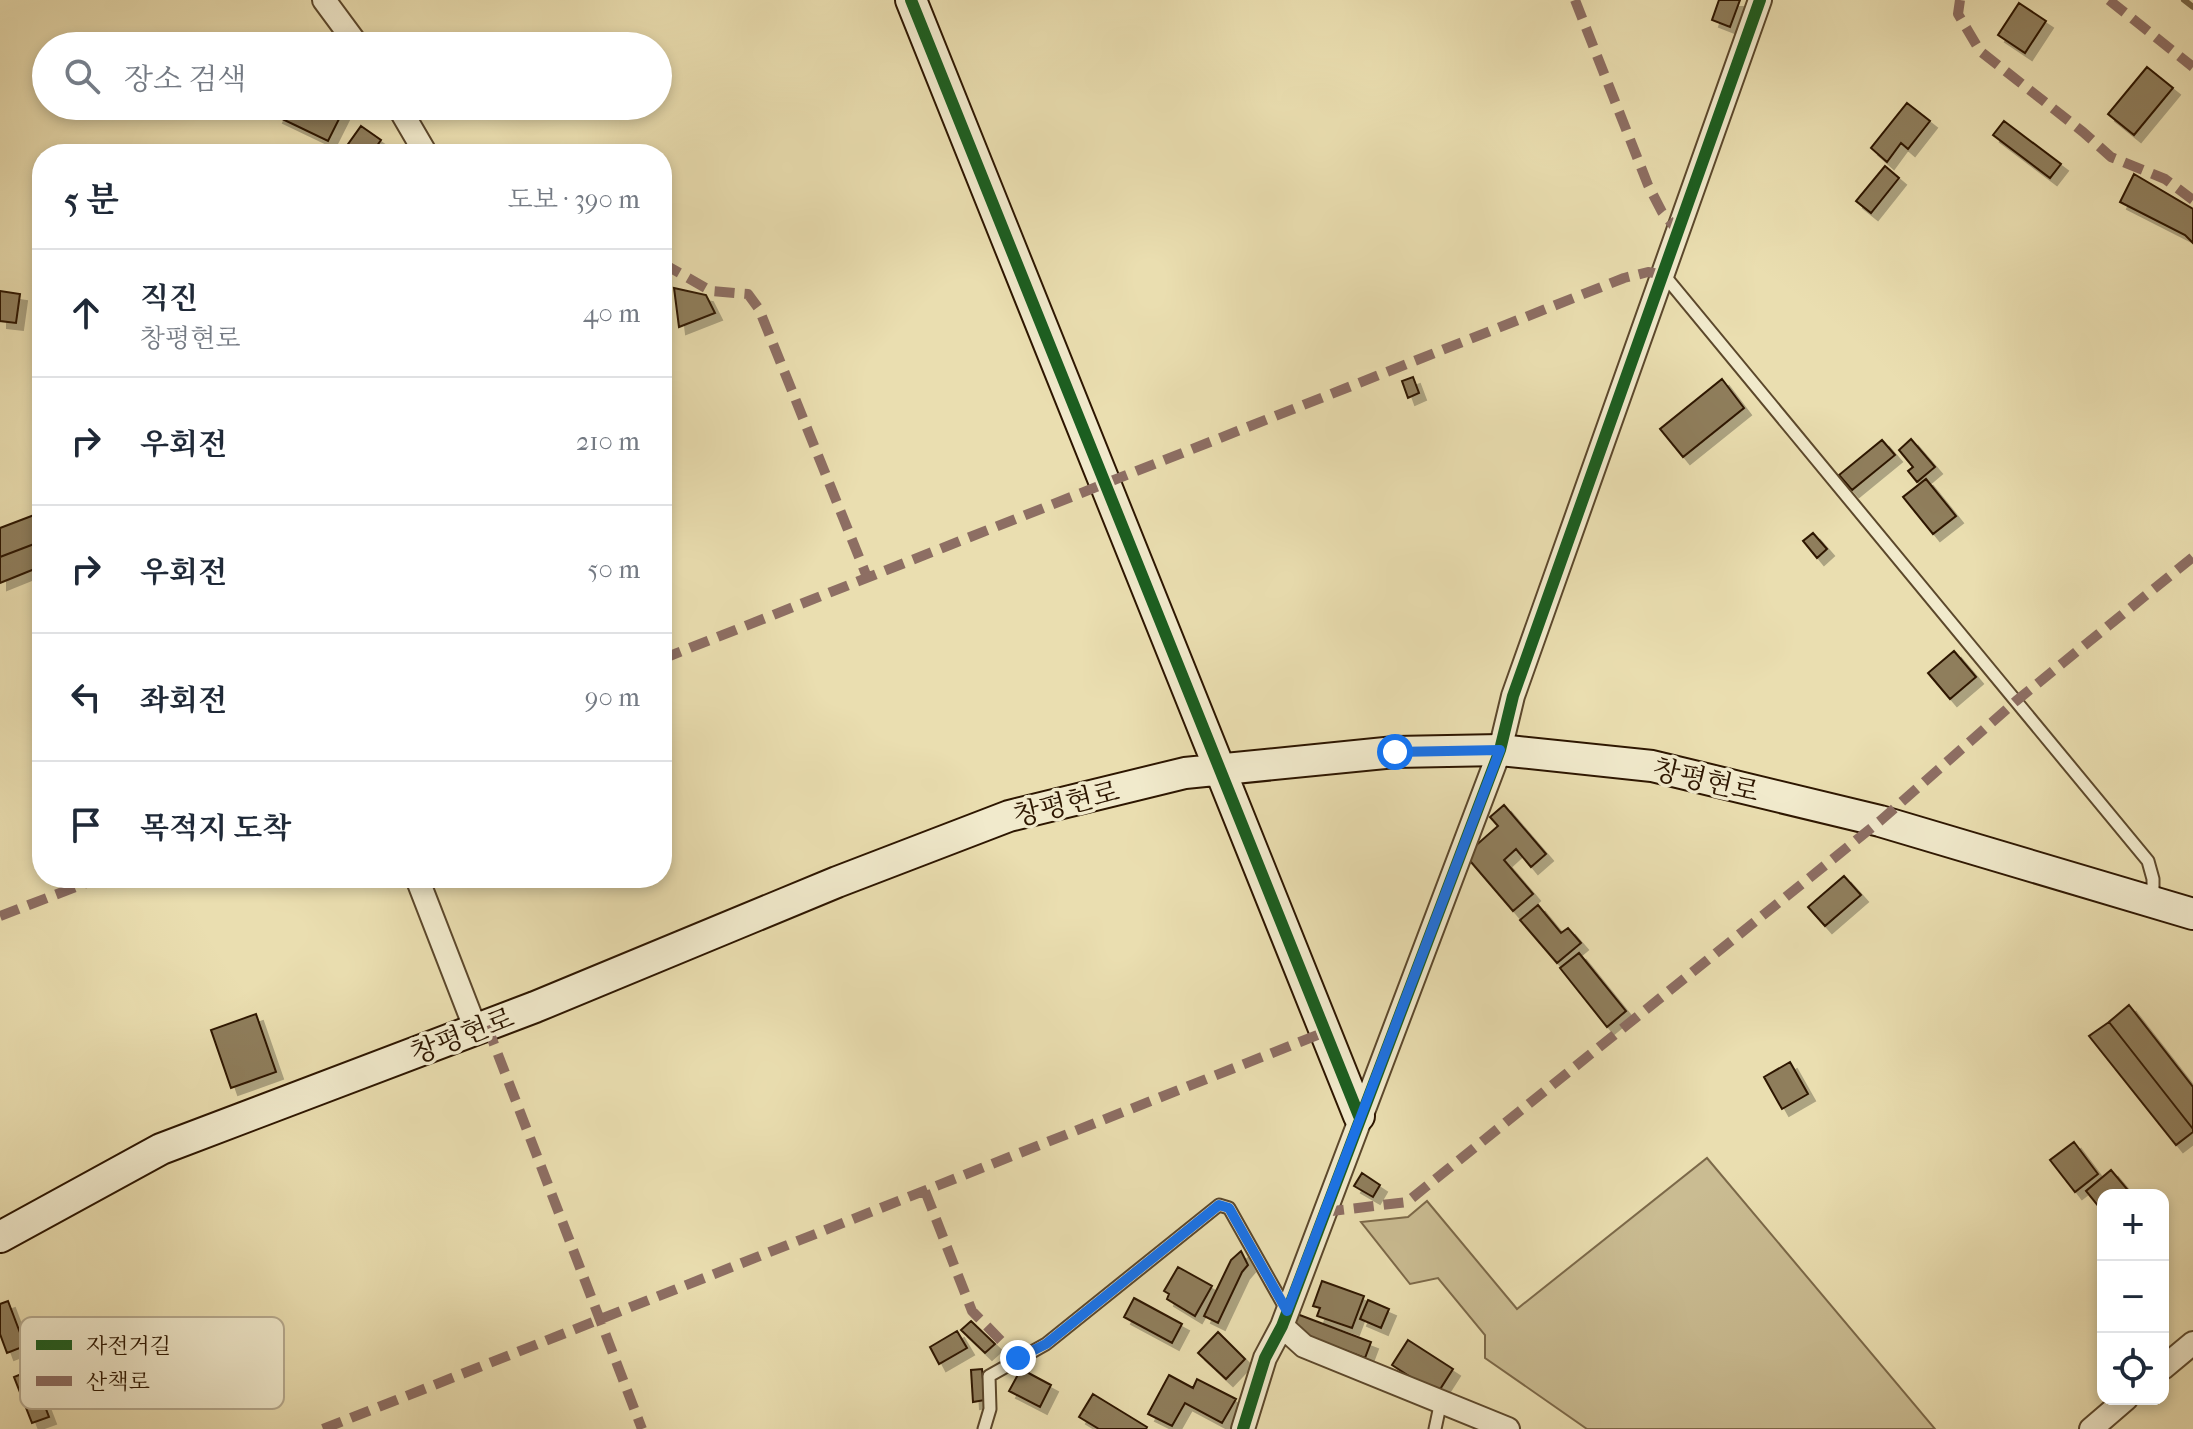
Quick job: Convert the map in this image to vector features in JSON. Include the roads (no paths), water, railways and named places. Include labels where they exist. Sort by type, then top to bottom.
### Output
[{"type":"main road","points":[[911,0],[1359,1116]]},
{"type":"main road","name":"창평현로","points":[[0,1237],[161,1149],[476,1030],[837,882],[1009,816],[1185,773],[1395,752],[1500,750],[1652,766],[1880,821],[2193,914]]},
{"type":"street","points":[[324,0],[348,32]]},
{"type":"street","points":[[1243,1429],[1265,1358],[1284,1318],[1500,750],[1513,696],[1760,0]]},
{"type":"street","points":[[406,120],[420,144]]},
{"type":"street","points":[[421,888],[476,1030]]},
{"type":"street","points":[[1284,1318],[1304,1346],[1508,1429]]},
{"type":"street","points":[[2169,1363],[2193,1343]]},
{"type":"street","points":[[2091,1429],[2119,1405]]},
{"type":"lane","points":[[1664,275],[2148,861],[2153,879],[2153,902]]},
{"type":"lane","points":[[984,1429],[990,1409],[989,1376],[1046,1344],[1219,1205],[1229,1208],[1284,1318]]},
{"type":"lane","points":[[1435,1429],[1441,1401]]},
{"type":"waterway","points":[[2184,0],[2193,7]]}]
